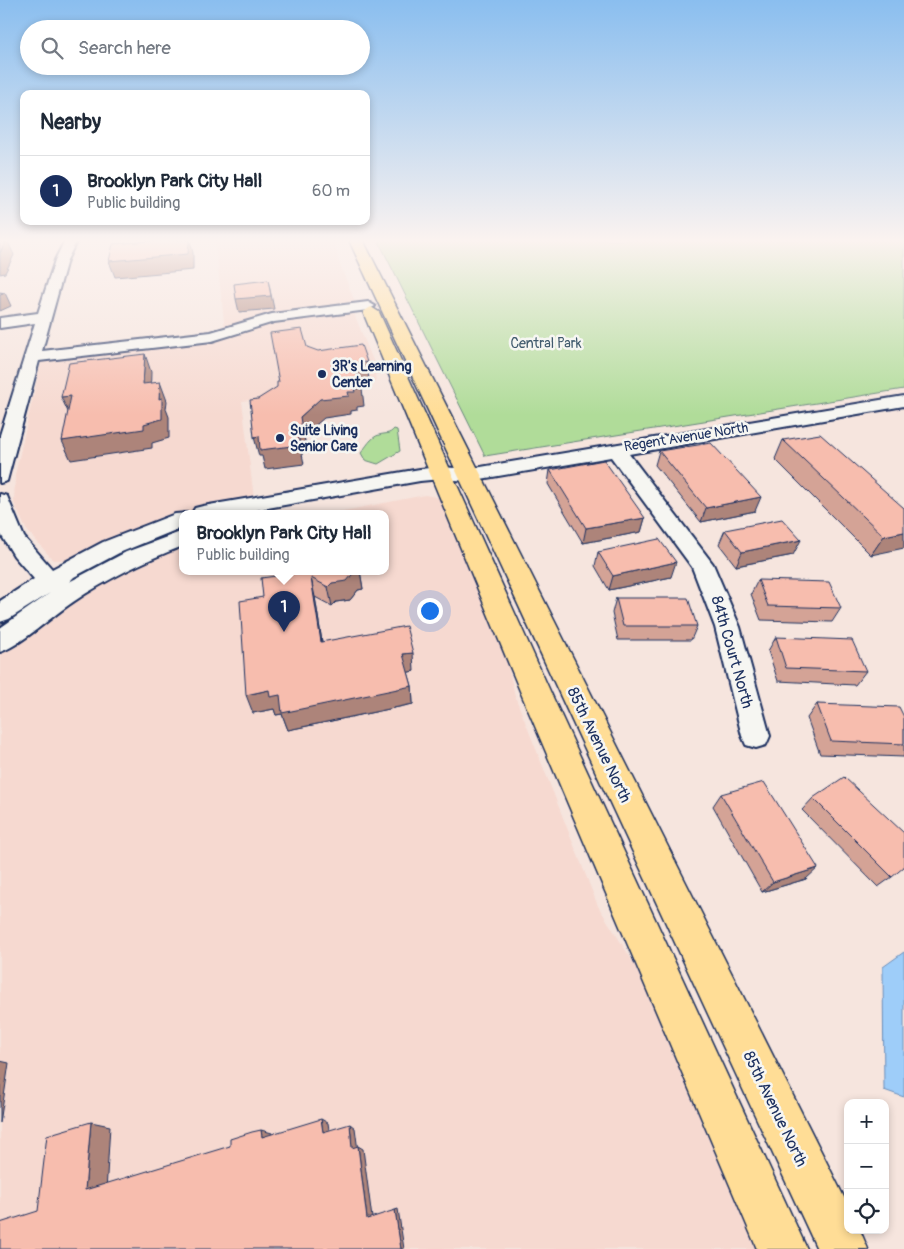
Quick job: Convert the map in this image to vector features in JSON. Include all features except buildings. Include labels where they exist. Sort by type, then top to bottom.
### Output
[{"type":"main road","name":"85th Avenue North","points":[[365,298],[452,478],[843,1249]]},
{"type":"main road","name":"85th Avenue North","points":[[382,298],[452,478],[782,1249]]},
{"type":"street","points":[[0,477],[5,450],[50,298]]},
{"type":"street","points":[[33,357],[212,336],[272,318],[364,298]]},
{"type":"street","points":[[0,323],[45,317]]},
{"type":"street","points":[[0,403],[20,401]]},
{"type":"street","name":"Regent Avenue North","points":[[224,510],[452,478],[904,401]]},
{"type":"street","name":"84th Court North","points":[[615,449],[698,558],[711,582],[722,608],[756,736]]},
{"type":"street","name":"Regent Avenue North","points":[[308,510],[452,478]]},
{"type":"street","points":[[0,501],[16,541],[38,571],[59,587]]},
{"type":"street","points":[[0,642],[59,587],[110,547],[179,521]]},
{"type":"street","points":[[0,613],[59,587],[179,540]]},
{"type":"shaded area","points":[[221,298],[354,298],[355,302],[352,304],[225,331]]},
{"type":"shaded area","points":[[353,311],[374,363],[376,382],[242,401],[254,499],[198,510],[179,510],[179,517],[78,558],[53,560],[26,529],[14,503],[15,475],[41,362],[46,359],[215,340],[281,320]]},
{"type":"shaded area","points":[[425,495],[442,498],[498,620],[515,696],[598,906],[642,976],[758,1249],[0,1249],[0,648],[111,575],[179,548],[179,575],[389,575],[389,510],[348,510]]},
{"type":"green space","name":"Central Park","points":[[407,298],[904,298],[904,389],[485,456]]},
{"type":"green space","points":[[394,429],[397,430],[400,451],[378,464],[365,460],[361,453],[371,440]]},
{"type":"water","points":[[904,952],[904,1097],[884,1090],[883,967]]},
{"type":"place","name":"3R's Learning Center","points":[[322,374]]},
{"type":"place","name":"Suite Living Senior Care","points":[[280,438]]},
{"type":"place","name":"Brooklyn Park City Hall","points":[[284,632]]}]
